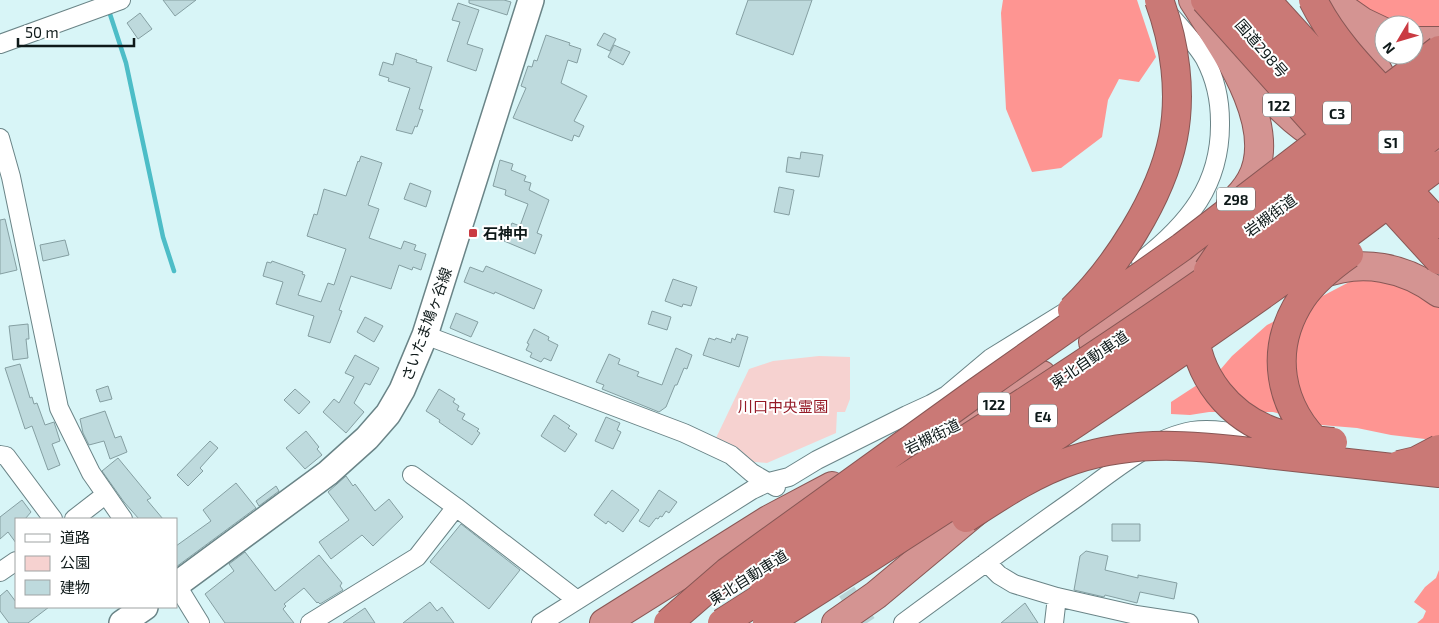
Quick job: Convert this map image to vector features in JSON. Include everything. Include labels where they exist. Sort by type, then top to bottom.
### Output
[{"type":"highway","points":[[978,391],[1062,319],[1096,286],[1127,242],[1150,200],[1168,157],[1173,138],[1176,112],[1174,62],[1170,37],[1158,0]]},
{"type":"highway","name":"298","points":[[1078,353],[1153,277],[1239,196],[1251,180],[1256,165],[1258,150],[1257,130],[1253,109],[1235,66],[1193,0]]},
{"type":"highway","points":[[1205,0],[1296,104],[1439,260]]},
{"type":"highway","name":"国道298号","points":[[1220,0],[1304,96]]},
{"type":"highway","name":"C3","points":[[1236,0],[1439,224]]},
{"type":"highway","name":"C3","points":[[1266,0],[1439,188]]},
{"type":"highway","points":[[1283,0],[1342,66]]},
{"type":"highway","points":[[767,623],[959,500],[1105,403],[1322,252],[1436,158],[1351,57],[1323,21],[1313,0]]},
{"type":"highway","points":[[1318,0],[1354,37],[1380,74],[1388,102],[1387,154],[1400,230],[1414,251],[1439,276]]},
{"type":"highway","points":[[1332,0],[1363,22],[1374,27]]},
{"type":"highway","name":"122","points":[[1215,34],[1268,94],[1308,131],[1334,144],[1387,154],[1436,158]]},
{"type":"highway","points":[[1424,41],[1439,41]]},
{"type":"highway","points":[[668,623],[727,572],[1182,247],[1439,50]]},
{"type":"highway","points":[[1439,74],[1237,231],[1215,258],[1204,278],[1195,308],[1194,339],[1204,371],[1222,399],[1235,411],[1264,428],[1300,439],[1439,454]]},
{"type":"highway","name":"122","points":[[1078,353],[1233,279],[1349,189],[1368,177],[1387,154],[1431,109],[1439,87]]},
{"type":"highway","name":"S1","points":[[1354,194],[1431,109]]},
{"type":"highway","name":"S1","points":[[1354,194],[1439,130]]},
{"type":"highway","name":"122","points":[[836,623],[876,595],[1175,346],[1243,293],[1354,194],[1387,154]]},
{"type":"highway","points":[[1439,188],[1344,258],[1314,283],[1292,315],[1282,348],[1281,367],[1290,405],[1301,423],[1322,447],[1337,457],[1351,463],[1382,467],[1409,463],[1439,449]]},
{"type":"highway","name":"東北自動車道","points":[[676,623],[998,420],[1250,249],[1354,194]]},
{"type":"highway","name":"東北自動車道","points":[[722,623],[1011,438],[1148,346],[1218,298],[1354,194]]},
{"type":"highway","points":[[1175,346],[1295,285],[1339,268],[1364,266],[1390,269],[1414,278],[1439,293]]},
{"type":"highway","name":"岩槻街道","points":[[604,623],[768,520],[822,490],[967,419],[1078,353]]},
{"type":"highway","points":[[801,623],[1006,492],[1050,469],[1093,454],[1140,446],[1165,445],[1218,448],[1439,475]]},
{"type":"main road","name":"さいたま鳩ヶ谷線","points":[[178,583],[328,473],[367,438],[388,414],[402,390],[425,335],[531,0]]},
{"type":"main road","points":[[122,623],[144,608]]},
{"type":"street","points":[[0,44],[122,0]]},
{"type":"street","points":[[540,623],[752,490],[775,487],[817,460],[939,400],[990,358],[1121,277],[1166,240],[1199,202],[1211,180],[1220,133],[1220,110],[1215,84],[1205,60],[1189,36],[1158,0]]},
{"type":"street","points":[[0,138],[15,196],[59,408],[91,472],[122,518]]},
{"type":"street","points":[[425,335],[684,433],[731,455],[752,473],[775,487]]},
{"type":"street","points":[[903,623],[1134,457],[1161,440],[1193,431],[1214,430],[1239,434],[1439,475]]},
{"type":"street","points":[[0,455],[6,456],[52,518]]},
{"type":"street","points":[[412,474],[577,600]]},
{"type":"street","points":[[75,518],[106,495]]},
{"type":"street","points":[[310,623],[417,557],[456,507]]},
{"type":"street","points":[[0,572],[15,561]]},
{"type":"street","points":[[986,562],[999,575],[1014,584],[1057,597],[1136,615],[1189,623]]},
{"type":"street","points":[[178,586],[200,623]]},
{"type":"street","points":[[1054,623],[1057,597]]},
{"type":"green space","name":"川口中央霊園","points":[[819,356],[850,357],[850,399],[845,412],[837,412],[836,433],[767,463],[754,462],[716,438],[749,369],[773,361]]},
{"type":"shaded area","points":[[1003,0],[1137,0],[1156,57],[1139,82],[1119,79],[1108,100],[1102,137],[1061,168],[1032,172],[1006,109],[1001,13]]},
{"type":"shaded area","points":[[1343,0],[1439,0],[1439,31],[1424,33],[1424,15],[1374,15],[1374,17]]},
{"type":"shaded area","points":[[1396,276],[1439,299],[1439,448],[1425,439],[1357,428],[1321,425],[1273,412],[1171,414],[1171,402],[1220,370],[1232,356],[1267,325],[1355,279]]},
{"type":"shaded area","points":[[1439,570],[1439,623],[1417,623],[1423,618],[1426,611],[1414,602],[1425,587],[1436,578]]},
{"type":"building","points":[[163,0],[196,0],[175,16]]},
{"type":"building","points":[[469,0],[504,0],[511,2],[507,15],[469,3]]},
{"type":"building","points":[[748,0],[812,0],[793,55],[736,34]]},
{"type":"building","points":[[458,3],[479,10],[467,44],[483,49],[476,71],[447,61],[460,22],[452,20]]},
{"type":"building","points":[[140,13],[152,29],[138,39],[127,23]]},
{"type":"building","points":[[604,33],[616,39],[610,51],[597,45]]},
{"type":"building","points":[[546,35],[581,49],[577,63],[568,60],[561,83],[587,96],[574,121],[584,126],[579,137],[574,135],[572,141],[513,118],[526,88],[521,86],[528,66],[532,67],[534,60],[537,61]]},
{"type":"building","points":[[614,45],[630,52],[623,65],[608,57]]},
{"type":"building","points":[[396,53],[432,67],[419,109],[423,110],[417,127],[415,126],[412,134],[396,130],[410,88],[388,81],[389,78],[379,75],[383,62],[393,65]]},
{"type":"building","points":[[801,152],[823,155],[819,177],[786,172],[788,157],[800,159]]},
{"type":"building","points":[[361,156],[382,163],[368,205],[379,209],[369,238],[401,249],[404,241],[416,245],[414,250],[426,254],[421,270],[413,267],[412,270],[399,265],[391,289],[351,276],[339,310],[342,311],[330,343],[308,336],[314,316],[276,304],[283,282],[263,276],[267,262],[271,263],[272,261],[303,272],[302,274],[305,275],[298,295],[321,302],[328,283],[334,285],[346,249],[307,236],[314,214],[317,215],[324,189],[346,196]]},
{"type":"building","points":[[500,160],[513,164],[511,170],[526,176],[524,181],[531,183],[529,190],[549,200],[537,233],[542,235],[535,254],[504,241],[512,223],[520,226],[528,204],[505,195],[506,190],[493,186]]},
{"type":"building","points":[[410,183],[431,191],[426,207],[404,199]]},
{"type":"building","points":[[779,187],[794,190],[789,215],[774,212]]},
{"type":"building","points":[[5,219],[17,270],[0,274],[0,220]]},
{"type":"building","points":[[65,240],[69,255],[43,261],[40,245]]},
{"type":"building","points":[[486,266],[542,290],[534,309],[495,292],[494,294],[464,282],[470,267],[483,272]]},
{"type":"building","points":[[673,279],[697,287],[691,306],[683,304],[682,307],[665,301]]},
{"type":"building","points":[[652,311],[671,317],[667,330],[648,324]]},
{"type":"building","points":[[456,313],[478,322],[471,337],[450,328]]},
{"type":"building","points":[[365,317],[383,326],[374,342],[357,332]]},
{"type":"building","points":[[28,324],[29,339],[26,339],[28,358],[13,360],[9,326]]},
{"type":"building","points":[[534,329],[549,337],[548,340],[558,345],[551,361],[544,358],[541,362],[530,357],[532,353],[526,350],[529,344],[527,343]]},
{"type":"building","points":[[737,334],[748,337],[739,367],[703,355],[709,338],[715,340],[716,338],[731,343],[732,338],[735,340]]},
{"type":"building","points":[[676,348],[692,355],[687,369],[684,368],[677,385],[675,385],[666,407],[659,412],[602,389],[604,385],[596,382],[609,354],[620,359],[618,364],[639,372],[637,376],[662,385]]},
{"type":"building","points":[[355,355],[379,368],[370,385],[365,383],[354,403],[364,412],[346,433],[323,412],[334,399],[339,403],[354,377],[345,373]]},
{"type":"building","points":[[20,364],[30,398],[32,397],[34,404],[37,403],[45,425],[54,422],[60,441],[52,444],[60,465],[48,470],[32,426],[25,429],[5,368]]},
{"type":"building","points":[[108,386],[112,399],[100,402],[96,390]]},
{"type":"building","points":[[295,389],[310,402],[299,414],[284,400]]},
{"type":"building","points":[[439,389],[455,399],[453,402],[459,406],[457,410],[465,414],[462,419],[479,429],[477,431],[480,433],[472,445],[426,411]]},
{"type":"building","points":[[105,411],[115,438],[121,436],[127,452],[110,459],[104,441],[89,445],[83,433],[80,419]]},
{"type":"building","points":[[554,415],[570,426],[568,428],[577,434],[565,452],[541,436]]},
{"type":"building","points":[[606,417],[620,423],[617,430],[621,432],[613,449],[595,441]]},
{"type":"building","points":[[306,431],[319,447],[317,449],[322,455],[305,469],[286,448]]},
{"type":"building","points":[[210,441],[218,448],[200,468],[203,471],[188,486],[177,475]]},
{"type":"building","points":[[118,458],[151,498],[147,500],[162,518],[138,518],[102,471]]},
{"type":"building","points":[[346,476],[353,486],[355,484],[375,511],[389,499],[403,517],[373,546],[362,535],[331,559],[319,542],[349,520],[328,492]]},
{"type":"building","points":[[236,483],[256,508],[178,566],[178,545],[211,521],[203,510]]},
{"type":"building","points":[[276,486],[279,491],[259,506],[256,501]]},
{"type":"building","points":[[612,490],[639,510],[623,532],[608,521],[606,524],[594,515]]},
{"type":"building","points":[[659,490],[677,502],[669,513],[666,511],[662,517],[656,518],[649,527],[639,521]]},
{"type":"building","points":[[22,500],[31,512],[26,518],[15,518],[15,542],[8,532],[0,539],[0,517]]},
{"type":"building","points":[[461,524],[520,570],[489,609],[430,562]]},
{"type":"building","points":[[1112,524],[1140,524],[1140,541],[1112,541]]},
{"type":"building","points":[[1086,551],[1108,556],[1105,570],[1138,578],[1138,575],[1177,583],[1174,599],[1140,592],[1137,603],[1074,590],[1080,556]]},
{"type":"building","points":[[245,552],[275,591],[319,555],[342,583],[340,586],[343,590],[320,604],[304,588],[284,604],[286,606],[283,609],[294,623],[225,623],[205,594],[234,571],[229,564]]},
{"type":"building","points":[[7,590],[15,601],[15,608],[48,608],[28,623],[9,623],[0,611],[0,596]]},
{"type":"building","points":[[430,602],[437,611],[442,607],[454,623],[403,623]]},
{"type":"building","points":[[1025,603],[1038,623],[1001,623]]},
{"type":"building","points":[[365,608],[375,623],[343,623]]},
{"type":"waterway","points":[[108,8],[126,63],[163,237],[174,271]]},
{"type":"tunnel","points":[[832,569],[867,623]]},
{"type":"place","name":"石神中","points":[[473,233]]}]
